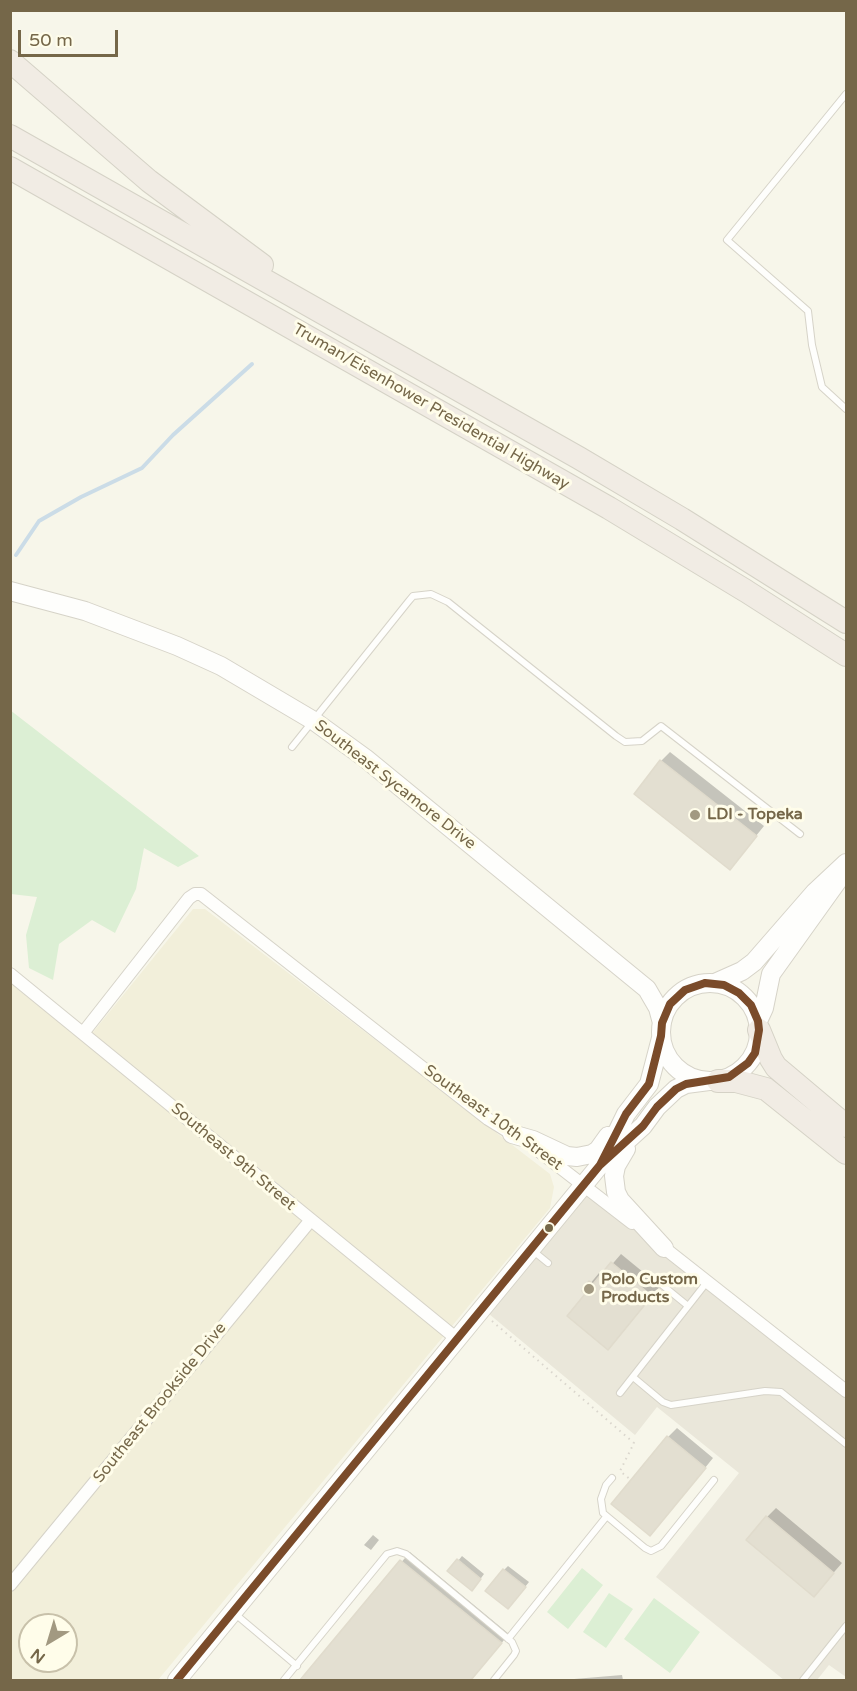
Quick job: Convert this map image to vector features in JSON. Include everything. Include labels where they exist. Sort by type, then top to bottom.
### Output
[{"type":"highway","points":[[10,61],[149,181],[354,330]]},
{"type":"highway","name":"Truman/Eisenhower Presidential Highway","points":[[10,136],[590,464],[846,622]]},
{"type":"highway","name":"Truman/Eisenhower Presidential Highway","points":[[10,168],[609,508],[846,655]]},
{"type":"highway","points":[[759,1025],[776,1067],[846,1126]]},
{"type":"highway","points":[[714,1081],[736,1081],[766,1089],[846,1153]]},
{"type":"street","name":"Southeast Sycamore Drive","points":[[10,591],[85,611],[177,646],[221,666],[314,721],[365,758],[647,988],[658,1008],[662,1030]]},
{"type":"street","points":[[512,1134],[533,1140],[567,1156],[585,1156],[598,1150],[649,1084],[665,1013],[677,996],[694,986],[715,983],[742,971],[754,962],[815,892],[846,865]]},
{"type":"street","points":[[664,1248],[620,1200],[614,1184],[619,1159],[657,1107],[676,1089],[686,1084],[729,1077],[748,1063],[755,1053],[771,974],[825,901],[846,865]]},
{"type":"street","name":"Southeast 10th Street","points":[[83,1033],[189,898],[195,894],[205,896],[488,1119],[540,1151],[846,1391]]},
{"type":"street","name":"Southeast 9th Street","points":[[10,974],[457,1339]]},
{"type":"street","points":[[715,983],[732,988],[746,998],[759,1025]]},
{"type":"street","points":[[662,1030],[666,1053],[677,1068],[692,1077],[714,1081]]},
{"type":"street","points":[[600,1165],[626,1114]]},
{"type":"street","points":[[177,1680],[600,1165],[643,1126]]},
{"type":"street","name":"Southeast Brookside Drive","points":[[10,1585],[310,1221]]},
{"type":"lane","points":[[846,94],[727,240],[808,311],[812,345],[822,387],[846,409]]},
{"type":"lane","points":[[292,747],[413,596],[431,594],[448,602],[625,742],[642,741],[661,726],[800,834]]},
{"type":"lane","points":[[531,1249],[548,1263]]},
{"type":"lane","points":[[620,1393],[707,1282]]},
{"type":"lane","points":[[661,1284],[688,1306]]},
{"type":"lane","points":[[633,1377],[663,1402],[670,1405],[765,1392],[781,1392],[846,1444]]},
{"type":"lane","points":[[612,1478],[606,1485],[601,1499],[601,1506],[606,1517],[651,1551],[657,1550],[714,1480]]},
{"type":"lane","points":[[508,1639],[606,1517]]},
{"type":"lane","points":[[284,1680],[387,1554],[398,1551],[406,1554],[515,1646],[516,1651],[494,1680]]},
{"type":"lane","points":[[233,1612],[297,1666]]},
{"type":"lane","points":[[803,1680],[846,1626]]},
{"type":"path","points":[[489,1319],[634,1443],[620,1471],[631,1480]]},
{"type":"shaded area","points":[[193,909],[205,909],[550,1174],[554,1187],[550,1208],[158,1680],[11,1680],[10,983],[85,1042]]},
{"type":"shaded area","points":[[584,1186],[846,1392],[846,1677],[829,1665],[817,1680],[784,1680],[656,1577],[739,1473],[657,1407],[635,1435],[483,1309]]},
{"type":"green space","points":[[10,710],[199,856],[178,867],[144,848],[136,889],[115,933],[92,920],[59,944],[53,980],[29,968],[26,935],[37,897],[11,894]]},
{"type":"green space","points":[[582,1568],[603,1585],[568,1629],[547,1612]]},
{"type":"green space","points":[[609,1593],[633,1609],[606,1648],[583,1632]]},
{"type":"green space","points":[[654,1598],[700,1632],[670,1673],[624,1639]]},
{"type":"building","name":"LDI - Topeka","points":[[660,760],[757,836],[730,870],[634,794]]},
{"type":"building","points":[[611,1262],[652,1296],[608,1350],[567,1316],[585,1294],[582,1291],[589,1281],[593,1284]]},
{"type":"building","points":[[667,1436],[706,1468],[650,1536],[611,1504]]},
{"type":"building","points":[[766,1516],[834,1573],[814,1597],[746,1540]]},
{"type":"building","points":[[457,1559],[481,1579],[472,1591],[447,1571]]},
{"type":"building","points":[[400,1560],[502,1643],[471,1680],[300,1680]]},
{"type":"building","points":[[503,1569],[526,1587],[508,1609],[485,1591]]},
{"type":"waterway","points":[[16,555],[39,521],[81,497],[142,468],[173,435],[252,364]]},
{"type":"transit line","points":[[705,983],[724,985],[739,993],[751,1005],[759,1030],[755,1053],[748,1063],[729,1077],[686,1084],[676,1089],[657,1107],[643,1126],[600,1165],[626,1114],[649,1084],[662,1023],[670,1004],[685,990],[705,983]]},
{"type":"transit line","points":[[177,1680],[600,1165]]},
{"type":"place","name":"LDI - Topeka","points":[[695,815]]},
{"type":"place","name":"Polo Custom Products","points":[[589,1289]]}]
